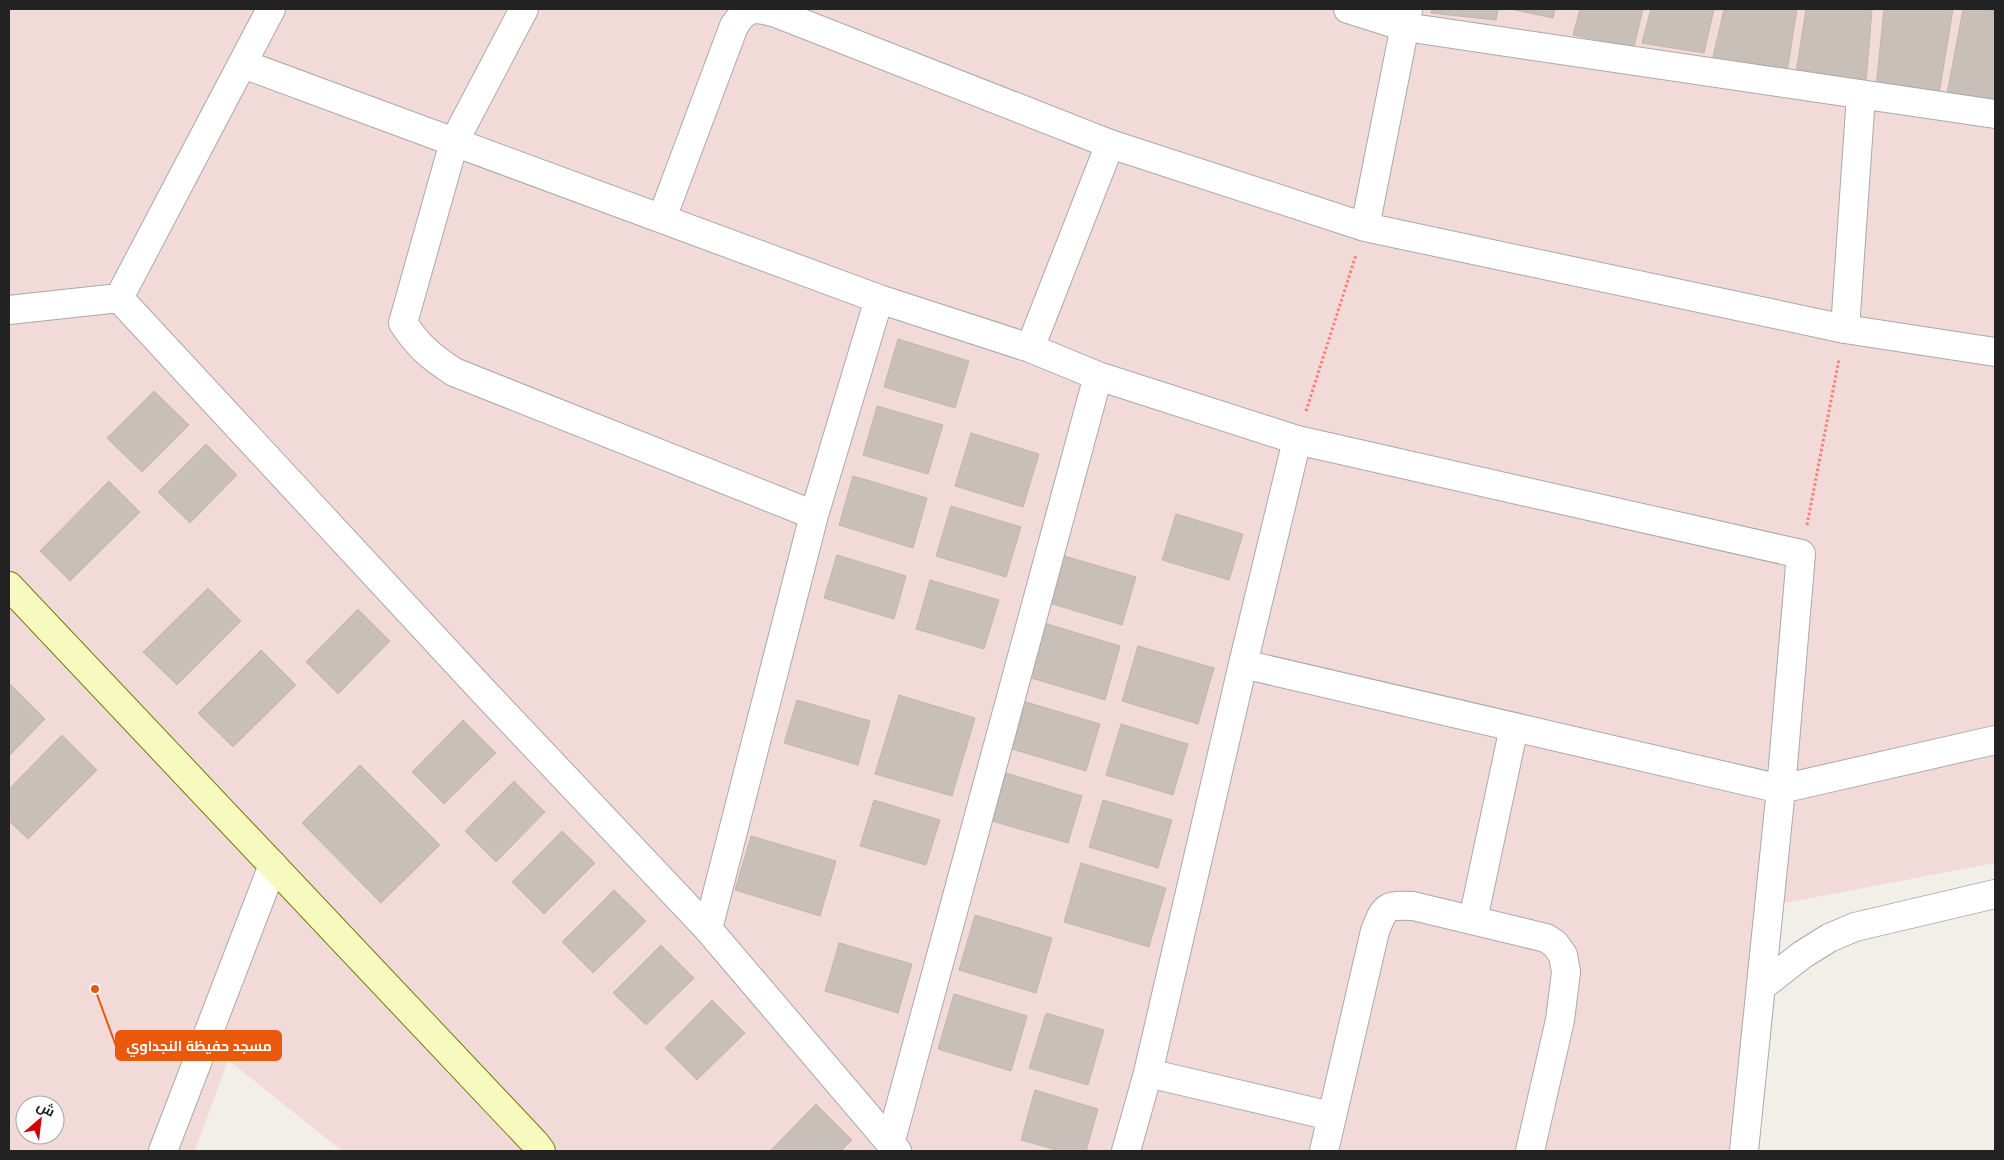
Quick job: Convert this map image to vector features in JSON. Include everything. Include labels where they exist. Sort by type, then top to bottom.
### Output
[{"type":"street","points":[[119,298],[271,9]]},
{"type":"street","points":[[524,9],[454,142],[403,323],[415,342],[427,354],[454,372],[814,515]]},
{"type":"street","points":[[662,218],[734,26],[741,16],[749,10],[761,9],[776,13],[1110,144],[1365,227],[1845,329],[1995,352]]},
{"type":"street","points":[[1348,9],[1861,95],[1995,114]]},
{"type":"street","points":[[1365,227],[1406,18]]},
{"type":"street","points":[[243,64],[879,299],[1030,348],[1098,376],[1297,440],[1801,554],[1781,789],[1744,1151]]},
{"type":"street","points":[[1845,329],[1861,95]]},
{"type":"street","points":[[1030,348],[1110,144]]},
{"type":"street","points":[[9,310],[119,298]]},
{"type":"street","points":[[119,298],[485,693],[708,929],[894,1148]]},
{"type":"street","points":[[708,929],[814,515],[879,299]]},
{"type":"street","points":[[894,1148],[1098,376]]},
{"type":"street","points":[[1126,1151],[1148,1073],[1242,664],[1297,440]]},
{"type":"street","points":[[9,586],[541,1151]]},
{"type":"street","points":[[1242,664],[1781,789],[1995,740]]},
{"type":"street","points":[[1472,920],[1514,727]]},
{"type":"street","points":[[163,1151],[273,865]]},
{"type":"street","points":[[1760,987],[1829,938],[1855,927],[1995,894]]},
{"type":"street","points":[[1324,1151],[1375,931],[1383,911],[1393,905],[1413,906],[1546,938],[1555,944],[1563,955],[1566,972],[1560,1020],[1530,1151]]},
{"type":"street","points":[[1148,1073],[1331,1116]]},
{"type":"path","points":[[1297,440],[1365,227]]},
{"type":"path","points":[[1801,554],[1845,329]]},
{"type":"shaded area","points":[[9,9],[1995,9],[1995,863],[1774,905],[1744,1151],[342,1151],[228,1060],[195,1151],[9,1151]]},
{"type":"building","points":[[1432,9],[1498,9],[1496,20],[1431,13]]},
{"type":"building","points":[[1510,9],[1555,9],[1553,18]]},
{"type":"building","points":[[1580,9],[1643,9],[1634,47],[1573,35]]},
{"type":"building","points":[[1651,9],[1714,9],[1704,53],[1642,43]]},
{"type":"building","points":[[1724,9],[1797,9],[1787,72],[1713,57]]},
{"type":"building","points":[[1806,9],[1872,9],[1866,82],[1796,73]]},
{"type":"building","points":[[1884,9],[1953,9],[1939,94],[1876,87]]},
{"type":"building","points":[[1963,9],[1995,10],[1995,103],[1947,94]]},
{"type":"building","points":[[898,339],[969,361],[955,408],[884,387]]},
{"type":"building","points":[[154,391],[189,425],[142,472],[107,438]]},
{"type":"building","points":[[877,406],[943,425],[928,474],[863,455]]},
{"type":"building","points":[[971,433],[1039,454],[1023,507],[955,486]]},
{"type":"building","points":[[206,444],[237,475],[190,523],[158,492]]},
{"type":"building","points":[[853,476],[927,498],[913,548],[839,525]]},
{"type":"building","points":[[109,481],[140,512],[70,581],[40,551]]},
{"type":"building","points":[[951,506],[1021,527],[1006,577],[936,556]]},
{"type":"building","points":[[1176,514],[1243,534],[1229,580],[1162,560]]},
{"type":"building","points":[[837,555],[906,576],[894,619],[824,598]]},
{"type":"building","points":[[1061,555],[1136,577],[1122,625],[1046,602]]},
{"type":"building","points":[[930,580],[999,600],[984,649],[916,629]]},
{"type":"building","points":[[208,588],[241,621],[177,685],[143,652]]},
{"type":"building","points":[[358,609],[390,641],[338,694],[306,662]]},
{"type":"building","points":[[1044,623],[1120,646],[1105,700],[1028,677]]},
{"type":"building","points":[[1138,646],[1214,668],[1198,724],[1122,701]]},
{"type":"building","points":[[261,650],[296,685],[233,747],[198,713]]},
{"type":"building","points":[[9,683],[45,719],[9,756]]},
{"type":"building","points":[[899,695],[975,718],[952,796],[875,774]]},
{"type":"building","points":[[797,700],[870,721],[858,765],[784,743]]},
{"type":"building","points":[[1026,702],[1100,724],[1086,771],[1012,749]]},
{"type":"building","points":[[463,720],[496,753],[444,804],[412,772]]},
{"type":"building","points":[[1121,724],[1188,744],[1173,795],[1106,775]]},
{"type":"building","points":[[62,735],[97,770],[28,839],[9,821],[9,789]]},
{"type":"building","points":[[360,765],[440,845],[381,903],[302,823]]},
{"type":"building","points":[[1006,773],[1082,796],[1068,843],[992,821]]},
{"type":"building","points":[[514,781],[545,812],[496,862],[465,831]]},
{"type":"building","points":[[874,800],[940,820],[926,865],[860,846]]},
{"type":"building","points":[[1103,800],[1172,820],[1158,868],[1089,847]]},
{"type":"building","points":[[562,831],[595,863],[544,914],[512,882]]},
{"type":"building","points":[[751,836],[836,861],[820,916],[735,890]]},
{"type":"building","points":[[1081,863],[1166,888],[1149,947],[1064,922]]},
{"type":"building","points":[[614,890],[646,921],[593,973],[562,942]]},
{"type":"building","points":[[975,915],[1052,938],[1036,993],[959,970]]},
{"type":"building","points":[[839,943],[912,964],[898,1013],[825,991]]},
{"type":"building","points":[[661,945],[694,978],[646,1025],[613,993]]},
{"type":"building","points":[[954,994],[1027,1016],[1011,1071],[938,1049]]},
{"type":"building","points":[[712,1000],[745,1033],[697,1080],[665,1048]]},
{"type":"building","points":[[1046,1013],[1104,1030],[1088,1085],[1029,1068]]},
{"type":"building","points":[[1035,1090],[1098,1109],[1086,1151],[1060,1151],[1021,1140]]},
{"type":"building","points":[[816,1104],[852,1140],[841,1151],[770,1151]]},
{"type":"place","name":"مسجد حفيظة النجداوي","points":[[95,989]]}]
